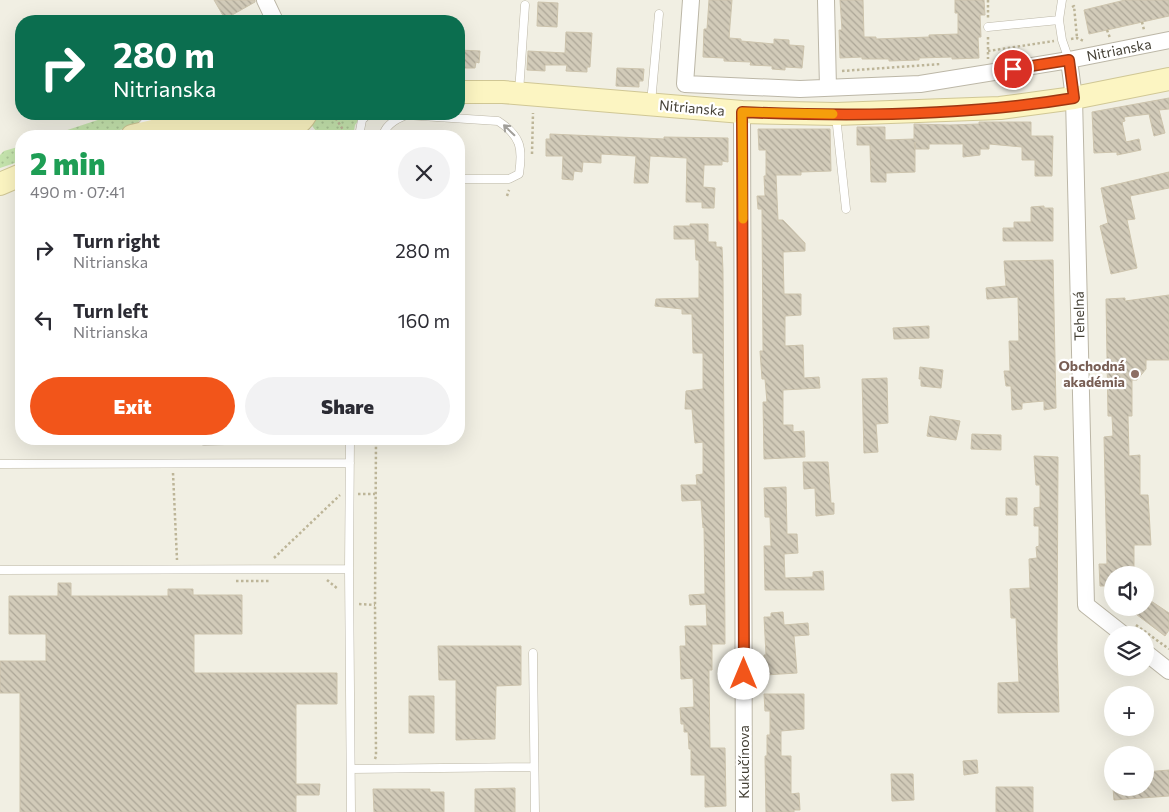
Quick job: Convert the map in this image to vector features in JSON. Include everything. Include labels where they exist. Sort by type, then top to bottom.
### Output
[{"type":"main road","name":"Nitrianska","points":[[465,92],[519,94],[742,112],[836,114],[963,111],[1039,104],[1169,79]]},
{"type":"main road","points":[[152,130],[186,120],[203,124],[235,120]]},
{"type":"main road","points":[[262,120],[268,126],[302,127]]},
{"type":"street","points":[[265,0],[272,15]]},
{"type":"street","name":"Nitrianska","points":[[691,0],[685,84],[800,89],[828,80],[920,84],[1069,60],[1169,40]]},
{"type":"street","points":[[826,0],[828,80]]},
{"type":"street","name":"Nitrianska","points":[[1069,60],[1074,98]]},
{"type":"street","name":"Tehelná","points":[[1074,98],[1086,605],[1123,626]]},
{"type":"street","name":"Kukučínova","points":[[742,112],[744,812]]},
{"type":"street","points":[[1154,659],[1169,671]]},
{"type":"lane","points":[[1061,4],[1059,20],[1062,40],[1069,60]]},
{"type":"lane","points":[[519,94],[526,5]]},
{"type":"lane","points":[[650,104],[659,14]]},
{"type":"lane","points":[[988,27],[1059,20]]},
{"type":"lane","points":[[836,114],[846,210]]},
{"type":"lane","points":[[465,119],[498,121],[510,128],[519,141],[521,163],[519,174],[509,179],[465,179]]},
{"type":"lane","points":[[137,130],[147,120]]},
{"type":"lane","points":[[384,130],[395,120]]},
{"type":"lane","points":[[350,445],[351,812]]},
{"type":"lane","points":[[0,464],[350,463]]},
{"type":"lane","points":[[0,570],[349,569]]},
{"type":"lane","points":[[533,653],[535,812]]},
{"type":"lane","points":[[351,769],[534,767]]},
{"type":"path","points":[[988,0],[988,61]]},
{"type":"path","points":[[1061,4],[1074,6],[1077,38]]},
{"type":"path","points":[[1142,22],[1145,35]]},
{"type":"path","points":[[988,51],[1055,41]]},
{"type":"path","points":[[828,80],[941,64]]},
{"type":"path","points":[[370,769],[376,756],[374,605],[376,445]]},
{"type":"path","points":[[178,569],[173,472],[181,464]]},
{"type":"path","points":[[270,581],[270,569],[273,559],[340,495],[375,494]]},
{"type":"path","points":[[318,580],[328,580],[341,592],[341,604],[374,605]]},
{"type":"path","points":[[232,581],[279,581]]},
{"type":"path","points":[[1154,642],[1169,649]]},
{"type":"green space","points":[[98,120],[140,120],[136,125],[120,130],[67,130]]},
{"type":"green space","points":[[313,120],[359,120],[354,130],[316,130],[311,124]]},
{"type":"green space","points":[[15,148],[15,163],[0,168],[0,155],[4,151]]},
{"type":"building","points":[[214,0],[255,0],[255,2],[232,15],[223,15]]},
{"type":"building","points":[[709,0],[732,0],[729,38],[774,44],[774,39],[789,40],[789,45],[804,46],[802,68],[785,67],[785,70],[772,69],[772,66],[750,65],[751,62],[724,61],[724,58],[703,57],[704,29],[707,29]]},
{"type":"building","points":[[840,0],[863,0],[864,37],[876,37],[876,39],[958,34],[958,13],[955,13],[955,0],[984,0],[985,15],[980,15],[981,37],[978,37],[979,58],[919,58],[919,60],[889,61],[889,59],[862,59],[862,57],[840,58],[839,30],[842,30]]},
{"type":"building","points":[[1125,0],[1169,0],[1169,16],[1089,34],[1084,10]]},
{"type":"building","points":[[538,2],[558,3],[557,27],[537,26]]},
{"type":"building","points":[[566,32],[592,33],[590,67],[587,67],[587,72],[566,71],[567,65],[545,65],[545,71],[527,70],[528,51],[565,53]]},
{"type":"building","points":[[465,50],[480,51],[479,63],[476,62],[475,68],[465,68]]},
{"type":"building","points":[[617,68],[644,69],[643,81],[639,81],[639,87],[616,86]]},
{"type":"building","points":[[1169,98],[1169,109],[1159,110],[1165,133],[1154,136],[1149,114],[1124,117],[1125,121],[1122,122],[1126,142],[1139,139],[1141,150],[1117,155],[1117,152],[1094,153],[1092,112]]},
{"type":"building","points":[[979,122],[1031,122],[1031,136],[1053,136],[1052,176],[1035,176],[1035,160],[1022,160],[1022,147],[989,144],[989,149],[980,149],[980,155],[963,157],[963,144],[929,144],[929,149],[915,149],[915,172],[886,173],[886,182],[871,182],[870,145],[857,145],[857,127],[885,127],[885,140],[914,139],[914,124],[950,125],[979,124]]},
{"type":"building","points":[[758,129],[830,129],[831,171],[801,172],[801,175],[776,175],[778,220],[783,220],[805,243],[805,251],[783,252],[784,294],[801,294],[801,315],[785,316],[785,346],[803,345],[804,378],[819,377],[820,388],[783,390],[783,425],[793,425],[793,432],[804,431],[805,457],[764,459],[763,402],[767,402],[765,379],[762,379],[760,351],[763,351],[762,209],[758,209],[757,196],[765,196],[766,150],[759,150]]},
{"type":"building","points":[[550,134],[664,139],[664,137],[728,138],[728,162],[722,161],[722,165],[704,165],[703,187],[715,188],[714,208],[702,208],[702,202],[686,202],[687,158],[650,156],[648,183],[634,183],[636,156],[601,154],[601,163],[583,162],[582,172],[574,171],[573,180],[562,179],[563,156],[546,156],[546,139],[550,139]]},
{"type":"building","points":[[1169,172],[1169,188],[1130,196],[1135,219],[1127,220],[1137,268],[1111,274],[1100,226],[1108,223],[1101,188]]},
{"type":"building","points":[[1044,206],[1044,208],[1053,208],[1053,241],[1003,241],[1003,228],[1014,228],[1014,222],[1031,222],[1031,207]]},
{"type":"building","points":[[690,224],[708,224],[708,242],[716,242],[716,247],[722,247],[723,271],[725,644],[712,644],[712,670],[709,670],[709,679],[710,748],[725,748],[726,806],[705,807],[705,775],[691,775],[691,749],[689,749],[688,732],[684,732],[684,724],[681,724],[680,708],[694,707],[693,678],[681,679],[680,646],[686,646],[685,626],[707,626],[706,604],[690,605],[689,595],[705,594],[704,527],[701,500],[682,501],[681,485],[697,485],[696,475],[703,474],[703,442],[695,443],[692,409],[685,409],[686,391],[703,389],[703,353],[693,353],[692,314],[682,314],[682,309],[655,306],[656,299],[699,298],[699,260],[696,260],[695,239],[674,239],[674,226],[690,226]]},
{"type":"building","points":[[1053,260],[1056,408],[1044,410],[1044,401],[1022,403],[1022,409],[1012,410],[1011,386],[1006,386],[1004,371],[1010,371],[1009,341],[1019,341],[1018,297],[987,299],[986,288],[1006,286],[1004,261]]},
{"type":"building","points":[[1169,295],[1169,360],[1146,360],[1146,369],[1137,380],[1132,380],[1132,416],[1128,416],[1129,456],[1140,455],[1140,495],[1148,495],[1151,545],[1134,545],[1134,566],[1104,566],[1104,586],[1100,586],[1099,564],[1107,564],[1104,437],[1113,436],[1112,416],[1108,416],[1106,299],[1125,298],[1125,301]]},
{"type":"building","points":[[929,326],[929,338],[894,339],[893,328]]},
{"type":"building","points":[[920,367],[943,370],[941,388],[921,386],[921,379],[919,379]]},
{"type":"building","points":[[887,378],[888,423],[876,424],[878,452],[864,453],[862,379]]},
{"type":"building","points":[[930,416],[960,421],[956,440],[927,436]]},
{"type":"building","points":[[972,434],[1001,435],[1001,450],[971,449]]},
{"type":"building","points":[[1034,456],[1058,457],[1057,648],[1059,712],[998,713],[998,683],[1019,682],[1016,618],[1011,618],[1010,589],[1030,588],[1029,559],[1037,558],[1036,547],[1039,546],[1039,526],[1034,526],[1034,508],[1040,507],[1040,485],[1036,485]]},
{"type":"building","points":[[803,462],[828,462],[831,503],[834,503],[834,514],[816,516],[815,488],[804,489]]},
{"type":"building","points":[[786,487],[787,534],[797,534],[798,553],[784,554],[785,578],[813,577],[813,572],[823,571],[824,590],[765,590],[764,546],[771,546],[770,517],[765,517],[764,488]]},
{"type":"building","points":[[1006,498],[1017,498],[1017,515],[1006,515]]},
{"type":"building","points":[[58,583],[71,583],[71,596],[168,596],[168,589],[193,589],[193,595],[242,595],[242,634],[194,634],[194,673],[337,673],[337,704],[296,704],[296,784],[320,784],[319,795],[296,795],[296,812],[20,812],[20,693],[0,693],[0,661],[46,661],[46,634],[9,634],[9,596],[58,596]]},
{"type":"building","points":[[1154,603],[1169,613],[1169,630],[1165,636],[1139,616],[1154,616]]},
{"type":"building","points":[[783,612],[784,625],[808,623],[809,635],[794,636],[797,673],[765,675],[764,617],[771,617],[771,613]]},
{"type":"building","points":[[438,646],[521,646],[521,685],[496,686],[495,739],[456,740],[456,680],[439,680]]},
{"type":"building","points":[[764,694],[804,694],[804,729],[781,731],[781,756],[791,756],[791,794],[799,793],[800,810],[794,810],[794,812],[766,812],[765,756],[767,756],[767,735],[770,735],[770,711],[765,711]]},
{"type":"building","points":[[409,696],[434,696],[434,733],[409,733]]},
{"type":"building","points":[[977,760],[978,773],[964,775],[963,761]]},
{"type":"building","points":[[1169,770],[1169,796],[1114,800],[1114,796],[1154,796],[1154,771]]},
{"type":"building","points":[[891,774],[913,774],[914,800],[892,801]]},
{"type":"building","points":[[996,787],[1033,787],[1033,812],[996,812]]},
{"type":"building","points":[[515,788],[515,812],[475,812],[475,789]]},
{"type":"building","points":[[373,789],[430,789],[430,792],[444,792],[444,812],[374,812]]},
{"type":"slow traffic","points":[[743,219],[742,112],[833,114]]},
{"type":"place","name":"Obchodná akadémia","points":[[1135,374]]},
{"type":"route","points":[[744,674],[742,112],[836,114],[963,111],[1039,104],[1074,98],[1069,60],[1013,69]]}]
